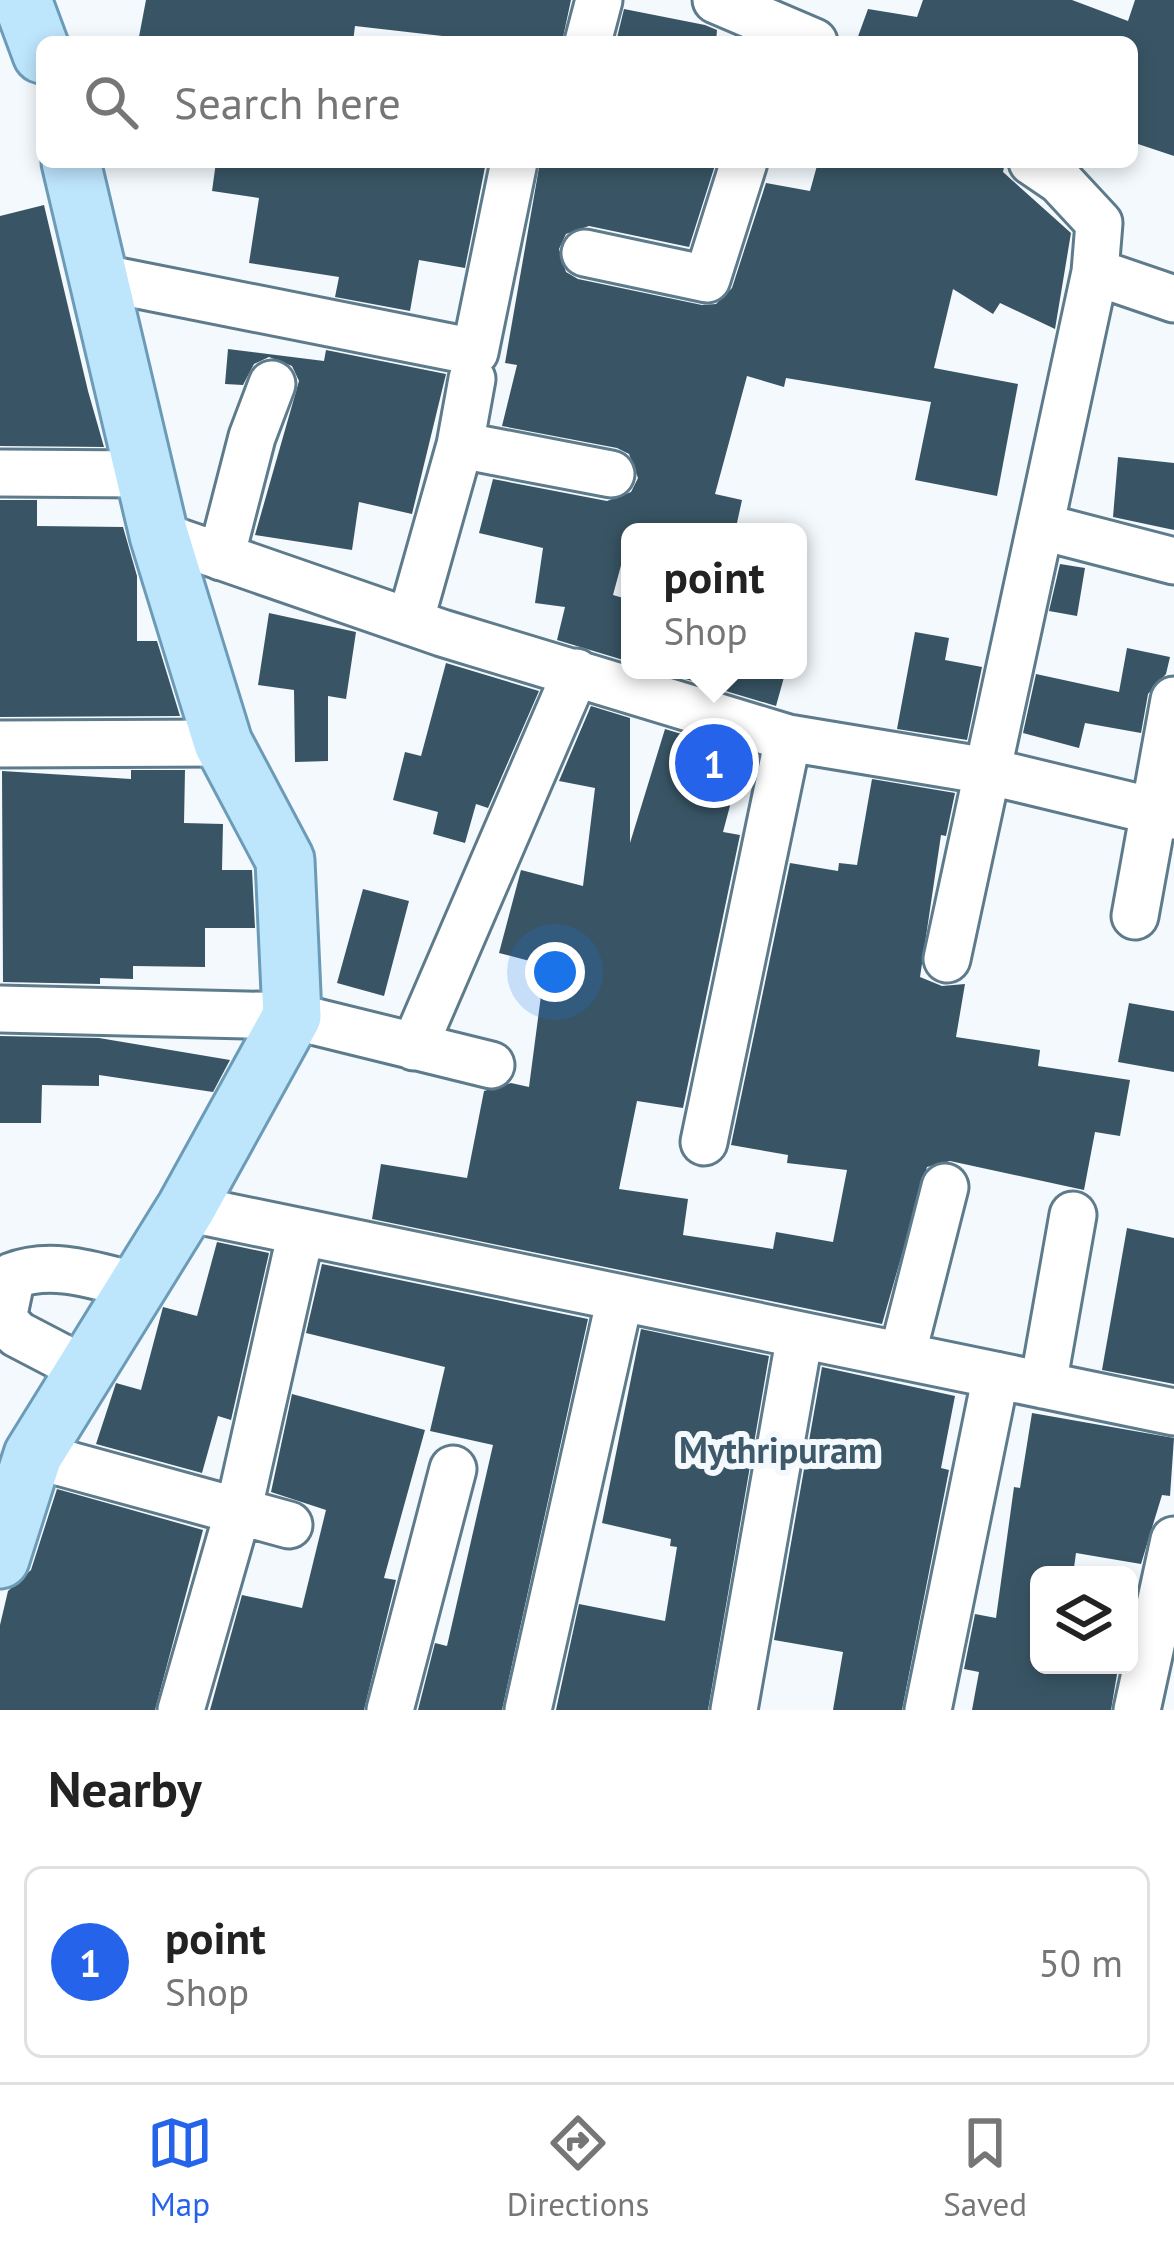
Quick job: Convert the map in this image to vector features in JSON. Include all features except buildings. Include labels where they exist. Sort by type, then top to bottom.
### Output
[{"type":"main road","points":[[22,0],[36,38]]},
{"type":"main road","points":[[0,1559],[33,1455],[186,1208],[292,1016],[285,860],[223,743],[159,535],[103,278],[73,168]]},
{"type":"street","points":[[590,36],[599,0]]},
{"type":"street","points":[[716,0],[793,36]]},
{"type":"street","points":[[103,278],[475,352],[513,168]]},
{"type":"street","points":[[585,254],[707,279],[742,168]]},
{"type":"street","points":[[947,959],[1095,272],[1099,223],[1074,194],[1040,168]]},
{"type":"street","points":[[1095,272],[1174,299]]},
{"type":"street","points":[[410,622],[460,445],[472,380]]},
{"type":"street","points":[[221,557],[252,436],[272,384]]},
{"type":"street","points":[[460,445],[611,474]]},
{"type":"street","points":[[0,473],[143,473]]},
{"type":"street","points":[[1043,527],[1174,561]]},
{"type":"street","points":[[159,535],[410,622],[788,737],[987,771],[1166,815]]},
{"type":"street","points":[[414,1047],[576,672]]},
{"type":"street","points":[[1135,916],[1166,815],[1174,700]]},
{"type":"street","points":[[704,1142],[788,737]]},
{"type":"street","points":[[0,744],[223,743]]},
{"type":"street","points":[[0,1009],[292,1016],[491,1065]]},
{"type":"street","points":[[902,1356],[945,1187]]},
{"type":"street","points":[[186,1208],[1174,1412]]},
{"type":"street","points":[[1042,1385],[1073,1215]]},
{"type":"street","points":[[181,1710],[239,1508],[301,1232]]},
{"type":"street","points":[[86,1370],[17,1334],[3,1319],[12,1276],[33,1268],[64,1269],[137,1286]]},
{"type":"street","points":[[528,1710],[620,1298]]},
{"type":"street","points":[[734,1710],[800,1335]]},
{"type":"street","points":[[928,1710],[996,1375]]},
{"type":"street","points":[[33,1455],[289,1525]]},
{"type":"street","points":[[390,1710],[453,1468]]},
{"type":"street","points":[[1137,1710],[1165,1622],[1174,1540]]},
{"type":"place","name":"point","points":[[714,763]]},
{"type":"district","name":"Mythripuram","points":[[778,1450]]}]
